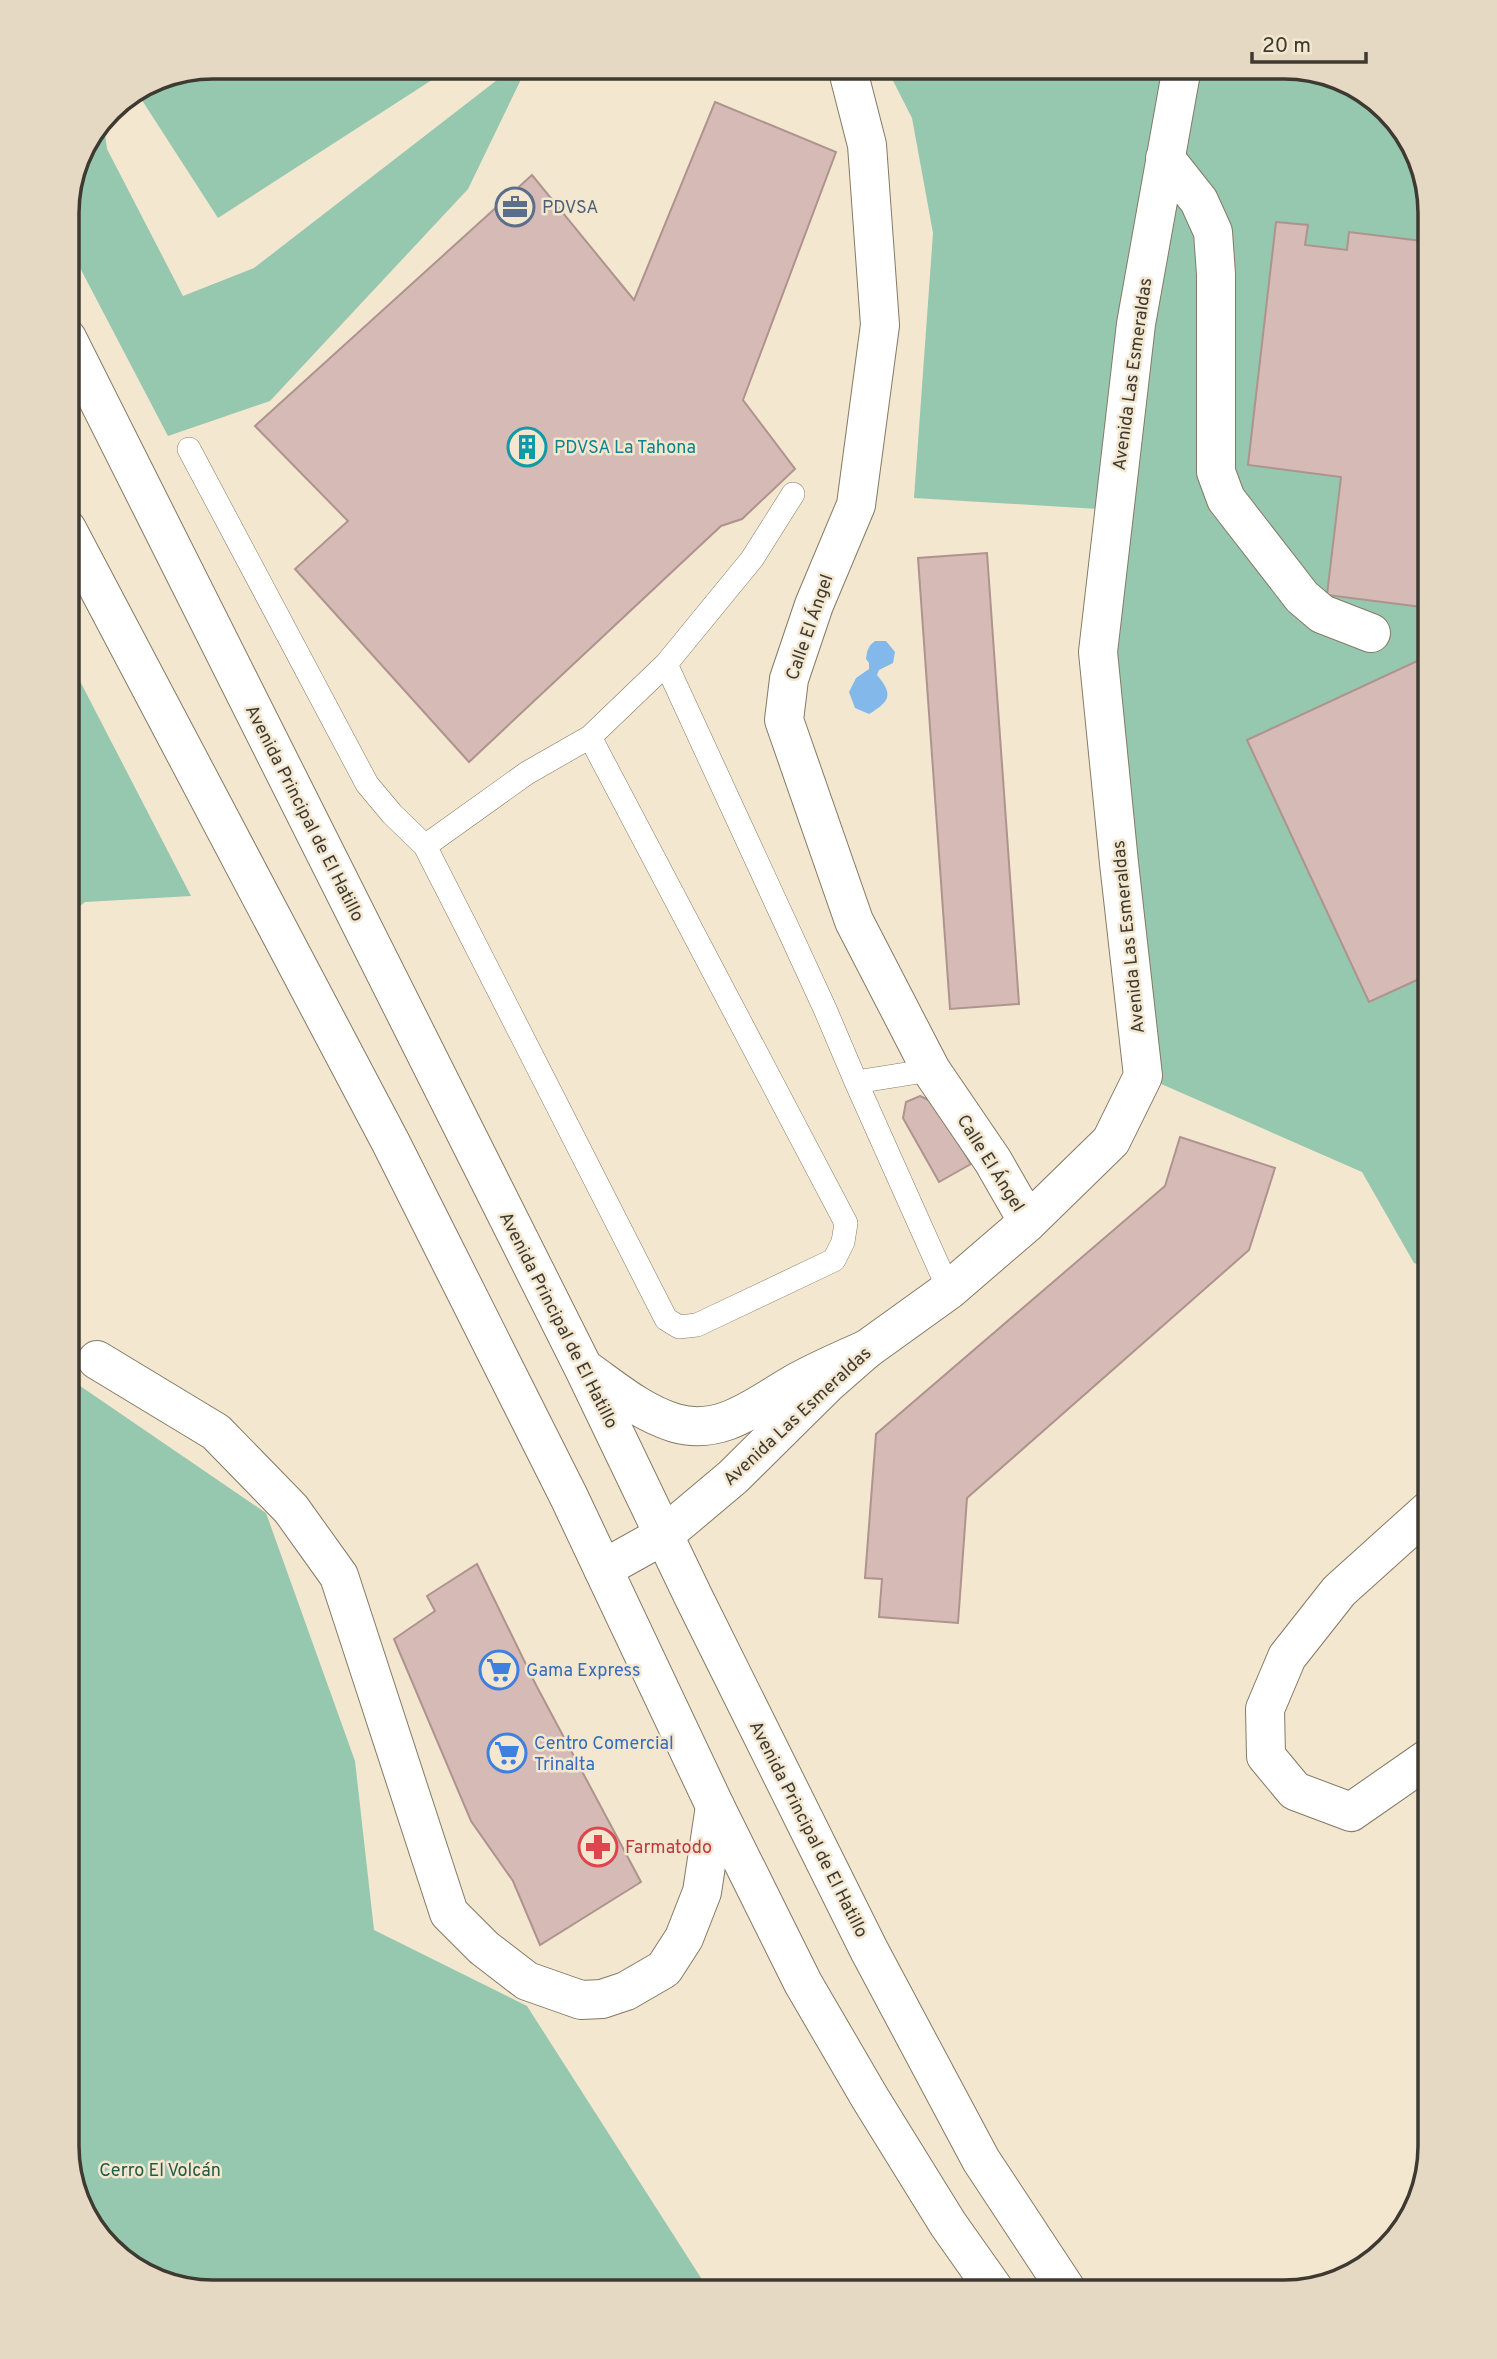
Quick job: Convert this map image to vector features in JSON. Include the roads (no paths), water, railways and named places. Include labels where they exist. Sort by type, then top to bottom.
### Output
[{"type":"street","name":"Calle El Ángel","points":[[851,79],[867,145],[880,325],[856,505],[814,604],[789,679],[784,720],[854,921],[931,1070],[993,1161],[1028,1222]]},
{"type":"street","name":"Avenida Las Esmeraldas","points":[[603,1569],[664,1535],[733,1477],[827,1384],[867,1349],[949,1290],[1028,1222],[1111,1140],[1143,1076],[1098,652],[1136,324],[1180,79]]},
{"type":"street","points":[[1166,158],[1199,201],[1213,232],[1216,274],[1216,472],[1226,499],[1302,597],[1322,614],[1371,633]]},
{"type":"street","name":"Avenida Principal de El Hatillo","points":[[79,362],[584,1369],[869,1950],[981,2160],[1060,2280]]},
{"type":"street","points":[[79,552],[391,1143],[569,1496],[715,1806],[803,1983],[948,2224],[988,2280]]},
{"type":"street","points":[[584,1369],[638,1407],[675,1423],[702,1427],[747,1413],[798,1381],[867,1349]]},
{"type":"street","points":[[97,1360],[216,1432],[291,1509],[339,1576],[449,1913],[484,1948],[527,1981],[581,2000],[602,1999],[626,1991],[664,1969],[684,1938],[702,1892],[715,1806]]},
{"type":"street","points":[[1418,1520],[1339,1591],[1287,1657],[1265,1709],[1266,1756],[1295,1791],[1352,1812],[1418,1765]]},
{"type":"lane","points":[[189,449],[367,784],[392,814],[425,846],[666,1319],[679,1327],[697,1325],[834,1260],[843,1242],[846,1223],[590,737]]},
{"type":"lane","points":[[425,846],[527,773],[590,737],[666,664],[752,559],[793,494]]},
{"type":"lane","points":[[666,664],[825,1009],[949,1290]]},
{"type":"lane","points":[[856,1083],[931,1070]]},
{"type":"water","points":[[875,641],[886,641],[895,652],[893,663],[879,670],[877,675],[886,687],[887,697],[882,705],[869,714],[855,708],[849,692],[856,678],[869,669],[867,654]]},
{"type":"place","name":"PDVSA","points":[[515,207]]},
{"type":"place","name":"PDVSA La Tahona","points":[[527,447]]},
{"type":"place","name":"Gama Express","points":[[499,1670]]},
{"type":"place","name":"Centro Comercial Trinalta","points":[[507,1753]]},
{"type":"place","name":"Farmatodo","points":[[598,1847]]},
{"type":"park label","name":"Cerro El Volcán","points":[[160,2170]]}]
